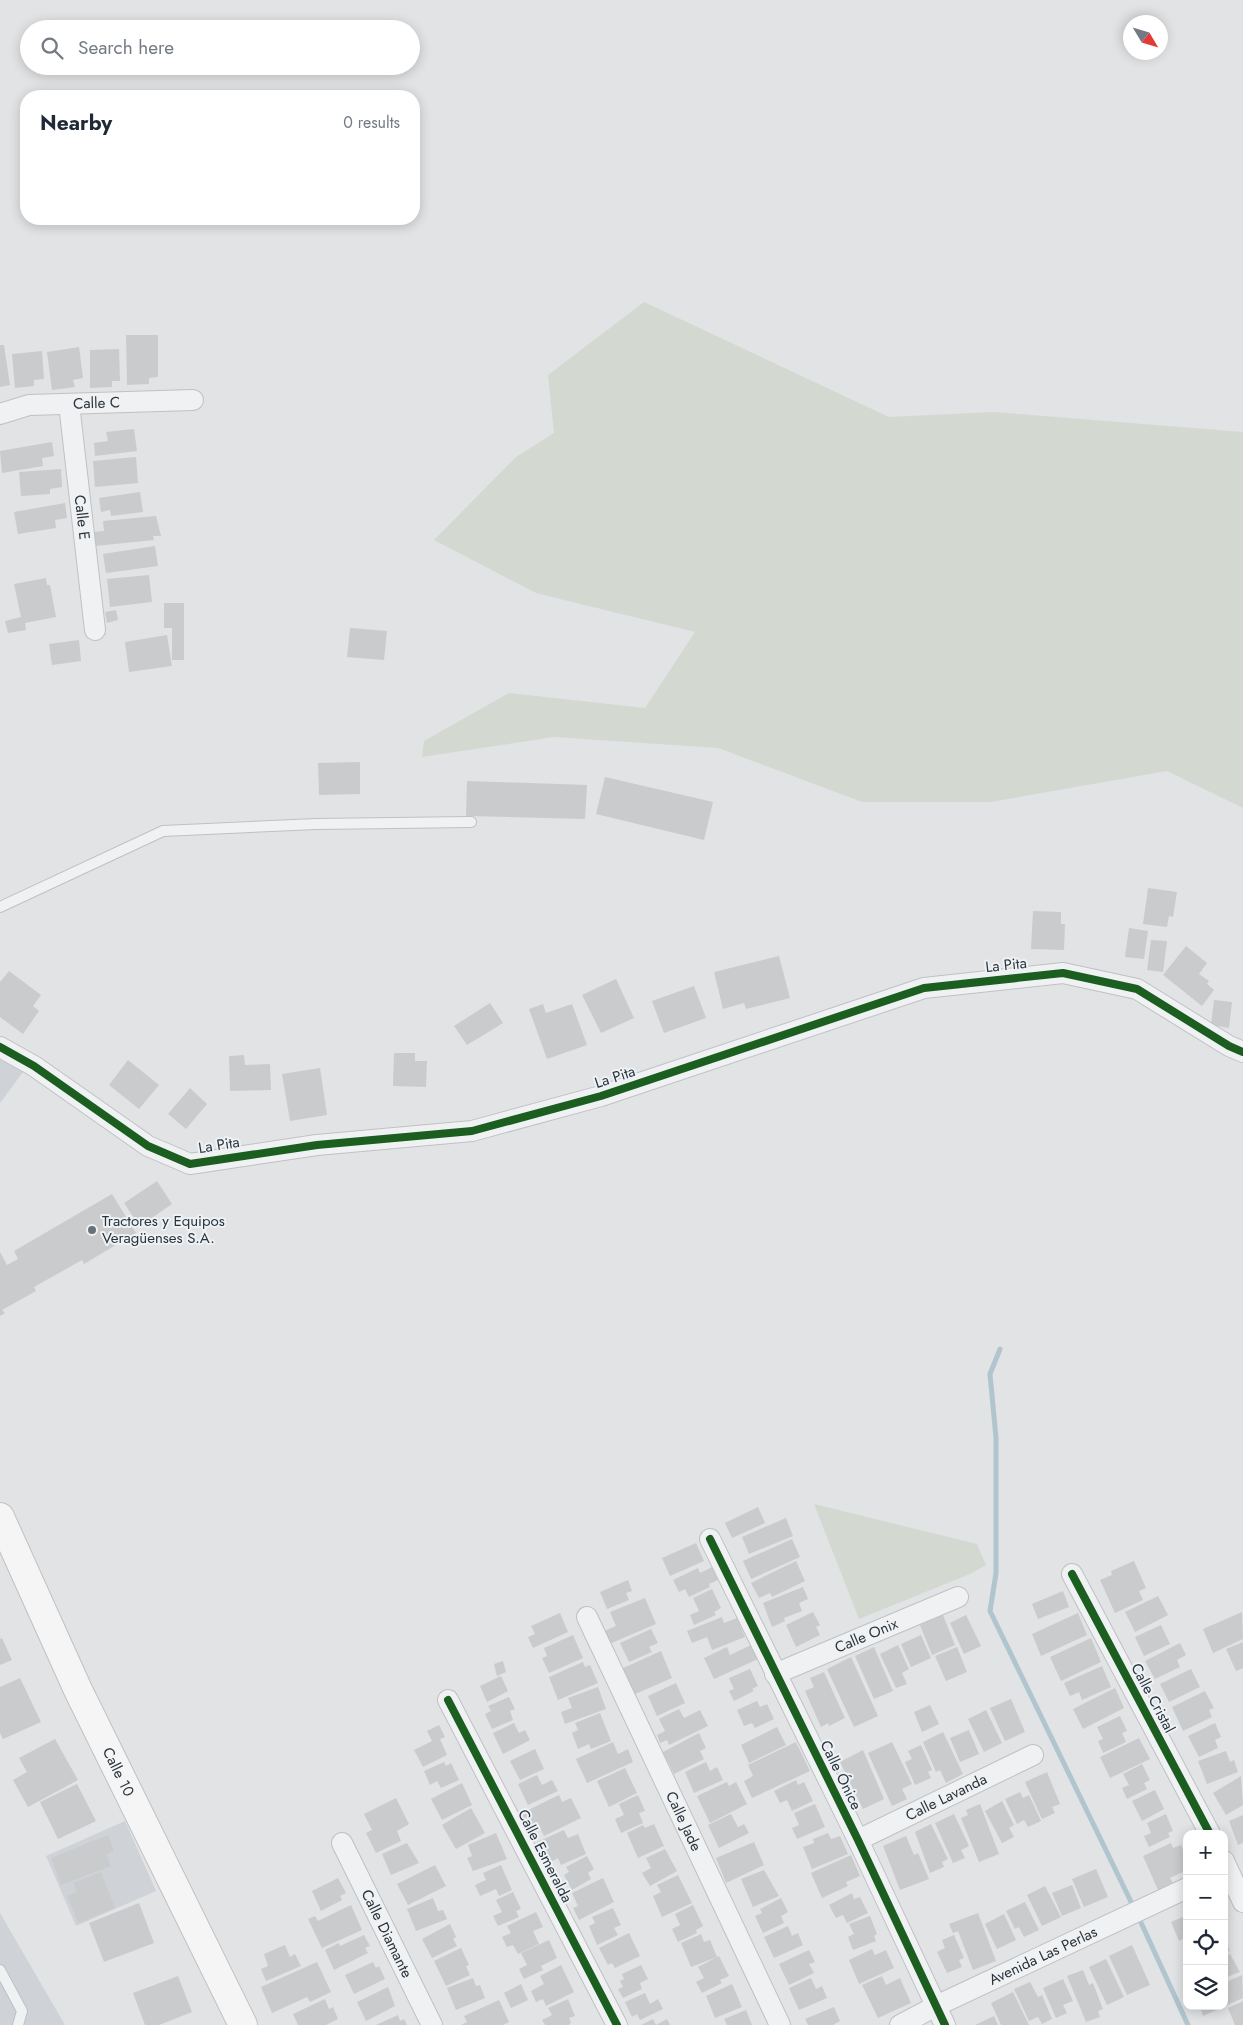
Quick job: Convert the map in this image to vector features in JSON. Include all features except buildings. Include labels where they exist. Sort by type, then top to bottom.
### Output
[{"type":"main road","name":"Calle 10","points":[[0,1517],[82,1699],[243,2025]]},
{"type":"street","name":"Calle C","points":[[0,414],[29,405],[193,400]]},
{"type":"street","name":"Calle E","points":[[69,404],[95,630]]},
{"type":"street","name":"La Pita","points":[[0,1047],[34,1066],[148,1146],[190,1164],[317,1145],[472,1131],[601,1096],[924,988],[1063,973],[1137,989],[1238,1048]]},
{"type":"street","name":"Calle Ónice","points":[[710,1539],[858,1840],[945,2025]]},
{"type":"street","name":"Calle Cristal","points":[[1072,1574],[1208,1830]]},
{"type":"street","name":"Calle Onix","points":[[775,1674],[958,1597]]},
{"type":"street","name":"Calle Jade","points":[[587,1617],[780,2025]]},
{"type":"street","name":"Calle Esmeralda","points":[[448,1700],[617,2025]]},
{"type":"street","name":"Calle Lavanda","points":[[858,1840],[1033,1755]]},
{"type":"street","name":"Calle Diamante","points":[[342,1843],[432,2025]]},
{"type":"street","points":[[1230,1866],[1243,1902]]},
{"type":"street","name":"Avenida Las Perlas","points":[[900,2025],[936,2006],[1183,1890]]},
{"type":"lane","points":[[0,907],[163,832],[316,824],[470,822]]},
{"type":"lane","points":[[0,1970],[22,2011],[18,2025]]},
{"type":"shaded area","points":[[644,302],[889,417],[994,412],[1243,432],[1243,808],[1167,771],[991,802],[862,802],[718,748],[554,737],[422,757],[424,741],[509,693],[645,708],[695,632],[536,593],[434,540],[516,457],[554,433],[548,375]]},
{"type":"shaded area","points":[[0,1059],[23,1072],[0,1103]]},
{"type":"shaded area","points":[[814,1504],[977,1544],[986,1565],[970,1574],[859,1619]]},
{"type":"shaded area","points":[[125,1821],[156,1891],[76,1926],[46,1856]]},
{"type":"shaded area","points":[[0,1913],[65,2025],[0,2025]]},
{"type":"waterway","points":[[1000,1349],[990,1374],[996,1438],[996,1573],[990,1611],[1134,1908]]},
{"type":"waterway","points":[[1138,1916],[1188,2025]]},
{"type":"cycle path","points":[[0,1047],[34,1066],[148,1146],[190,1164],[317,1145],[472,1131],[601,1096],[924,988],[1063,973],[1137,989],[1229,1046],[1243,1052]]},
{"type":"cycle path","points":[[710,1539],[858,1840],[945,2025]]},
{"type":"cycle path","points":[[1072,1574],[1208,1830]]},
{"type":"cycle path","points":[[448,1700],[617,2025]]},
{"type":"place","name":"Tractores y Equipos Veragüenses S.A.","points":[[92,1230]]}]
